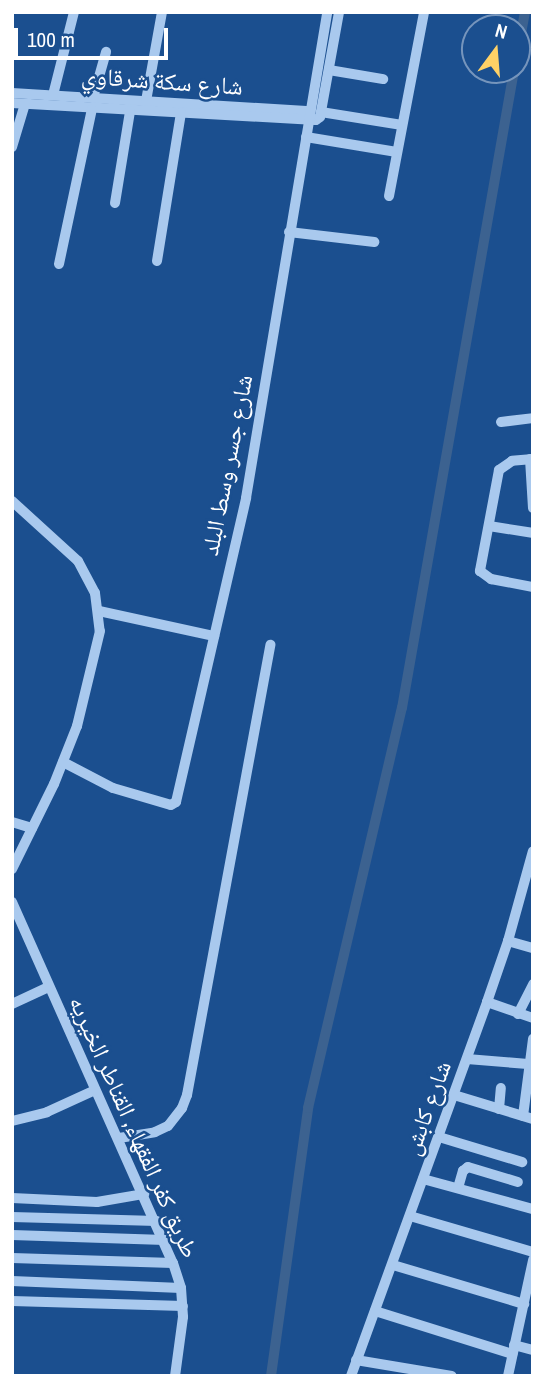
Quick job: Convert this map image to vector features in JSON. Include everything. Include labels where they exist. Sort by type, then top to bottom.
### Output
[{"type":"street","points":[[53,95],[74,12]]},
{"type":"street","points":[[146,101],[162,12]]},
{"type":"street","name":"شارع جسر وسط البلد","points":[[63,762],[113,788],[174,805],[246,498],[289,232],[306,137],[313,114],[327,12]]},
{"type":"street","points":[[339,12],[329,70],[313,114],[402,125]]},
{"type":"street","points":[[389,196],[425,12]]},
{"type":"street","points":[[59,264],[106,52]]},
{"type":"street","points":[[329,70],[383,79]]},
{"type":"street","name":"شارع سكة شرقاوي","points":[[12,93],[53,95],[130,111],[313,114]]},
{"type":"street","name":"شارع سكة شرقاوي","points":[[12,103],[146,101],[313,114]]},
{"type":"street","points":[[12,147],[25,104]]},
{"type":"street","points":[[115,203],[130,111]]},
{"type":"street","points":[[157,261],[181,113]]},
{"type":"street","points":[[306,137],[397,152]]},
{"type":"street","points":[[289,232],[374,242]]},
{"type":"street","points":[[501,422],[533,418]]},
{"type":"street","points":[[533,508],[531,459],[505,464],[499,470],[480,567],[482,574],[533,587]]},
{"type":"street","points":[[12,501],[78,561],[88,576],[99,611],[100,631],[91,677],[63,762],[12,869]]},
{"type":"street","points":[[489,526],[533,533]]},
{"type":"street","points":[[99,611],[214,636]]},
{"type":"street","points":[[119,1138],[155,1132],[168,1126],[182,1108],[187,1096],[270,645]]},
{"type":"street","points":[[12,822],[32,828]]},
{"type":"street","name":"شارع كابش","points":[[351,1376],[529,884],[533,851]]},
{"type":"street","name":"طريق كفر الفقهاء, القناطر الخيريه","points":[[12,902],[48,987],[157,1221],[173,1263],[181,1288],[183,1306],[183,1328],[175,1376]]},
{"type":"street","points":[[508,941],[533,948]]},
{"type":"street","points":[[518,1014],[533,984]]},
{"type":"street","points":[[12,1004],[48,987]]},
{"type":"street","points":[[487,1002],[533,1018]]},
{"type":"street","points":[[454,1095],[528,1118],[528,1064],[533,1039]]},
{"type":"street","points":[[467,1059],[528,1064]]},
{"type":"street","points":[[499,1109],[501,1088]]},
{"type":"street","points":[[12,1121],[47,1111],[95,1090]]},
{"type":"street","points":[[439,1137],[522,1162]]},
{"type":"street","points":[[458,1188],[463,1171],[468,1167],[518,1182]]},
{"type":"street","points":[[423,1179],[533,1209]]},
{"type":"street","points":[[12,1198],[97,1202],[144,1194]]},
{"type":"street","points":[[410,1216],[533,1252]]},
{"type":"street","points":[[12,1217],[157,1221]]},
{"type":"street","points":[[12,1235],[165,1240]]},
{"type":"street","points":[[12,1258],[173,1263]]},
{"type":"street","points":[[508,1376],[527,1301],[533,1260]]},
{"type":"street","points":[[393,1265],[527,1301]]},
{"type":"street","points":[[12,1281],[181,1288]]},
{"type":"street","points":[[12,1301],[183,1306]]},
{"type":"street","points":[[375,1311],[513,1349],[533,1350]]},
{"type":"street","points":[[356,1360],[452,1376]]},
{"type":"waterway","points":[[271,1376],[308,1108],[402,708],[512,84]]}]
